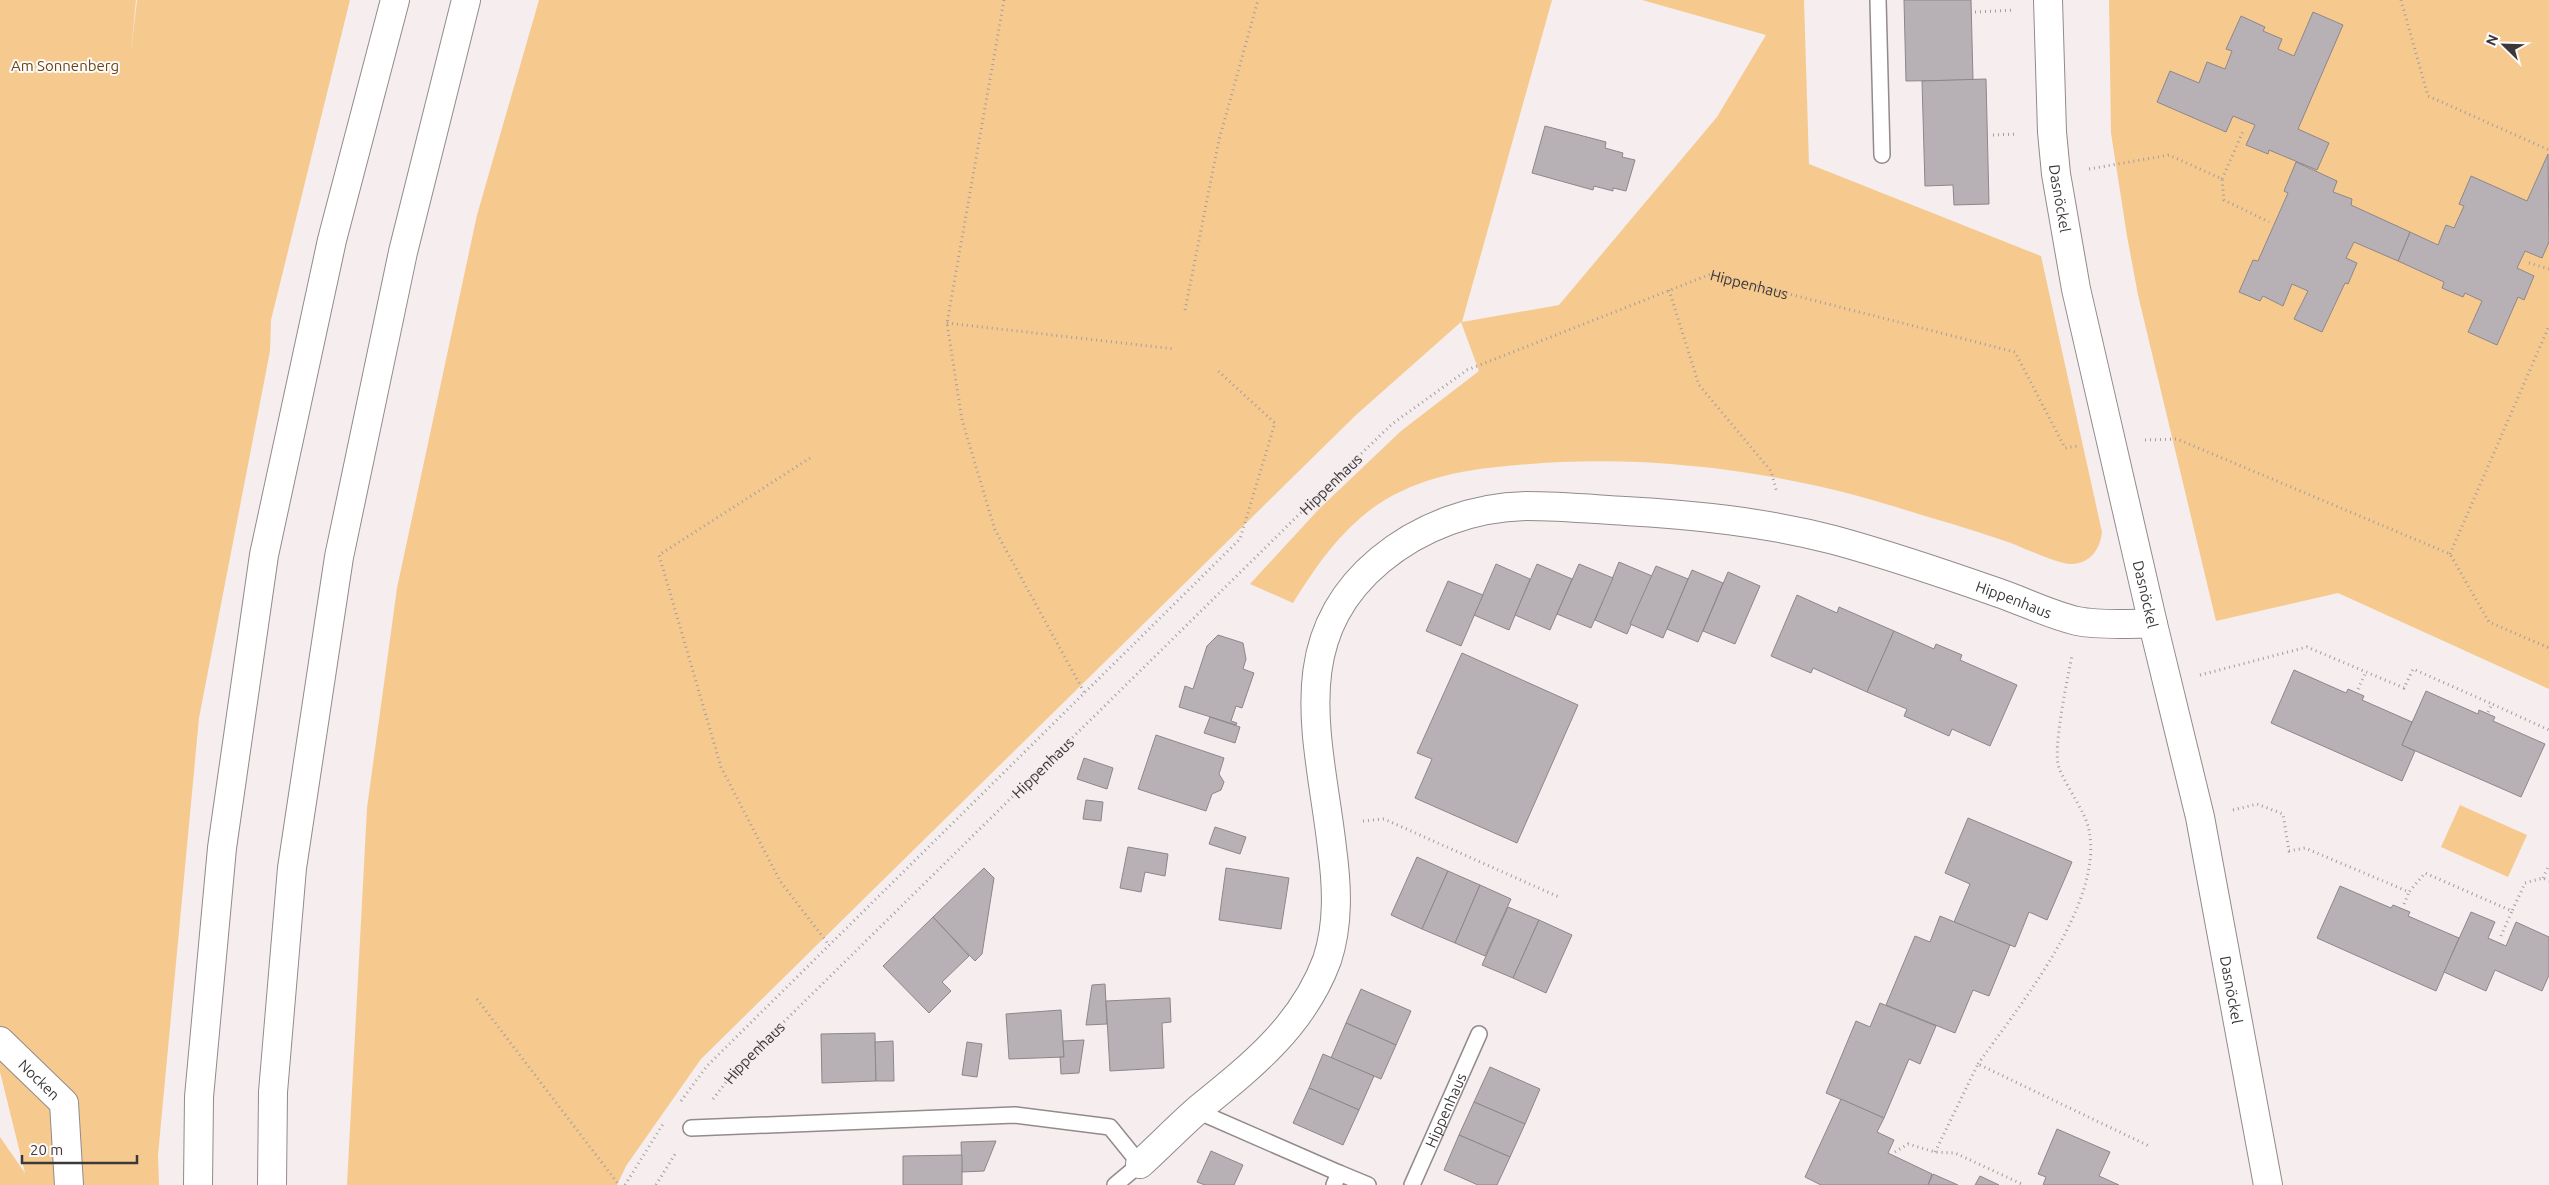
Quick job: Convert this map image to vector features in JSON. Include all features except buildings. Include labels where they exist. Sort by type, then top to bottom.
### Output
[{"type":"main road","points":[[198,1185],[199,1097],[222,848],[264,555],[332,240],[395,0]]},
{"type":"main road","points":[[272,1185],[273,1092],[292,868],[339,557],[402,252],[466,0]]},
{"type":"main road","name":"Dasnöckel","points":[[2048,0],[2052,132],[2056,174],[2076,289],[2153,624],[2200,817],[2268,1185]]},
{"type":"main road","name":"Hippenhaus","points":[[1140,1164],[1197,1111],[1255,1064],[1284,1034],[1311,996],[1328,957],[1336,918],[1335,871],[1330,824],[1317,749],[1314,706],[1320,654],[1328,629],[1343,600],[1365,573],[1392,550],[1418,534],[1451,520],[1478,512],[1527,506],[1706,517],[1787,530],[1834,540],[1956,578],[2080,622],[2153,624]]},
{"type":"main road","name":"Nocken","points":[[0,1041],[64,1103],[70,1185]]},
{"type":"lane","points":[[1878,0],[1882,155]]},
{"type":"lane","name":"Hippenhaus","points":[[1412,1185],[1479,1034]]},
{"type":"lane","points":[[1197,1111],[1337,1179],[1368,1185]]},
{"type":"lane","points":[[691,1128],[1015,1115],[1110,1127],[1140,1164]]},
{"type":"lane","name":"Hippenhaus","points":[[1115,1185],[1140,1164]]},
{"type":"path","points":[[1004,0],[947,323],[962,420],[996,530],[1084,692]]},
{"type":"path","points":[[1185,310],[1219,140],[1258,0]]},
{"type":"path","points":[[2401,0],[2428,96],[2549,150]]},
{"type":"path","points":[[2244,129],[2222,179],[2224,200],[2269,222]]},
{"type":"path","points":[[2056,174],[2169,155],[2222,179]]},
{"type":"path","points":[[2529,263],[2549,269]]},
{"type":"path","name":"Hippenhaus","points":[[656,1185],[691,1128],[737,1068],[1392,424],[1467,370],[1710,274],[2015,352],[2065,448],[2111,442]]},
{"type":"path","points":[[1669,290],[1699,384],[1771,471],[1787,530]]},
{"type":"path","points":[[947,323],[1175,349]]},
{"type":"path","points":[[2450,554],[2549,326]]},
{"type":"path","points":[[680,1103],[707,1066],[1240,539],[1275,424],[1217,370]]},
{"type":"path","points":[[2111,442],[2177,439],[2450,554],[2489,622],[2549,648]]},
{"type":"path","points":[[810,458],[659,555],[721,768],[780,881],[829,945]]},
{"type":"path","points":[[1935,1152],[1978,1064],[2057,952],[2086,882],[2092,855],[2089,828],[2058,765],[2058,745],[2066,686],[2080,622]]},
{"type":"path","points":[[2167,683],[2307,648],[2404,688],[2413,669],[2549,730]]},
{"type":"path","points":[[2358,690],[2366,672]]},
{"type":"path","points":[[2488,712],[2492,704]]},
{"type":"path","points":[[2200,817],[2258,804],[2283,814],[2289,851],[2305,848],[2409,892]]},
{"type":"path","points":[[1330,824],[1384,819],[1561,898]]},
{"type":"path","points":[[2544,878],[2549,865]]},
{"type":"path","points":[[2404,904],[2409,892],[2425,873],[2512,911]]},
{"type":"path","points":[[2501,936],[2525,883],[2544,878],[2549,881]]},
{"type":"path","points":[[477,999],[619,1185]]},
{"type":"path","points":[[1978,1064],[2151,1147]]},
{"type":"path","points":[[625,1185],[668,1117]]},
{"type":"path","points":[[1894,1152],[1908,1144],[1935,1152],[1954,1153],[2024,1185]]},
{"type":"green space","name":"Am Sonnenberg","points":[[0,0],[136,0],[131,51],[137,0],[350,0],[271,320],[270,351],[199,718],[158,1155],[159,1185],[0,1185],[0,1137],[25,1173],[0,1072]]},
{"type":"green space","points":[[539,0],[1552,0],[1462,322],[1559,305],[1717,117],[1766,35],[1642,0],[1804,0],[1809,164],[2041,256],[2102,532],[2099,544],[2089,558],[2079,563],[2066,564],[1966,528],[1850,494],[1804,483],[1757,474],[1661,463],[1565,462],[1463,472],[1428,481],[1394,495],[1364,515],[1341,537],[1320,562],[1293,603],[1250,584],[1319,509],[1401,431],[1479,371],[1461,322],[1356,415],[701,1059],[626,1166],[617,1185],[347,1185],[367,808],[397,588],[477,215]]},
{"type":"green space","points":[[2109,0],[2549,0],[2549,689],[2338,593],[2216,621],[2138,295],[2127,236],[2111,133]]},
{"type":"green space","points":[[2460,805],[2527,835],[2508,877],[2441,847]]}]
